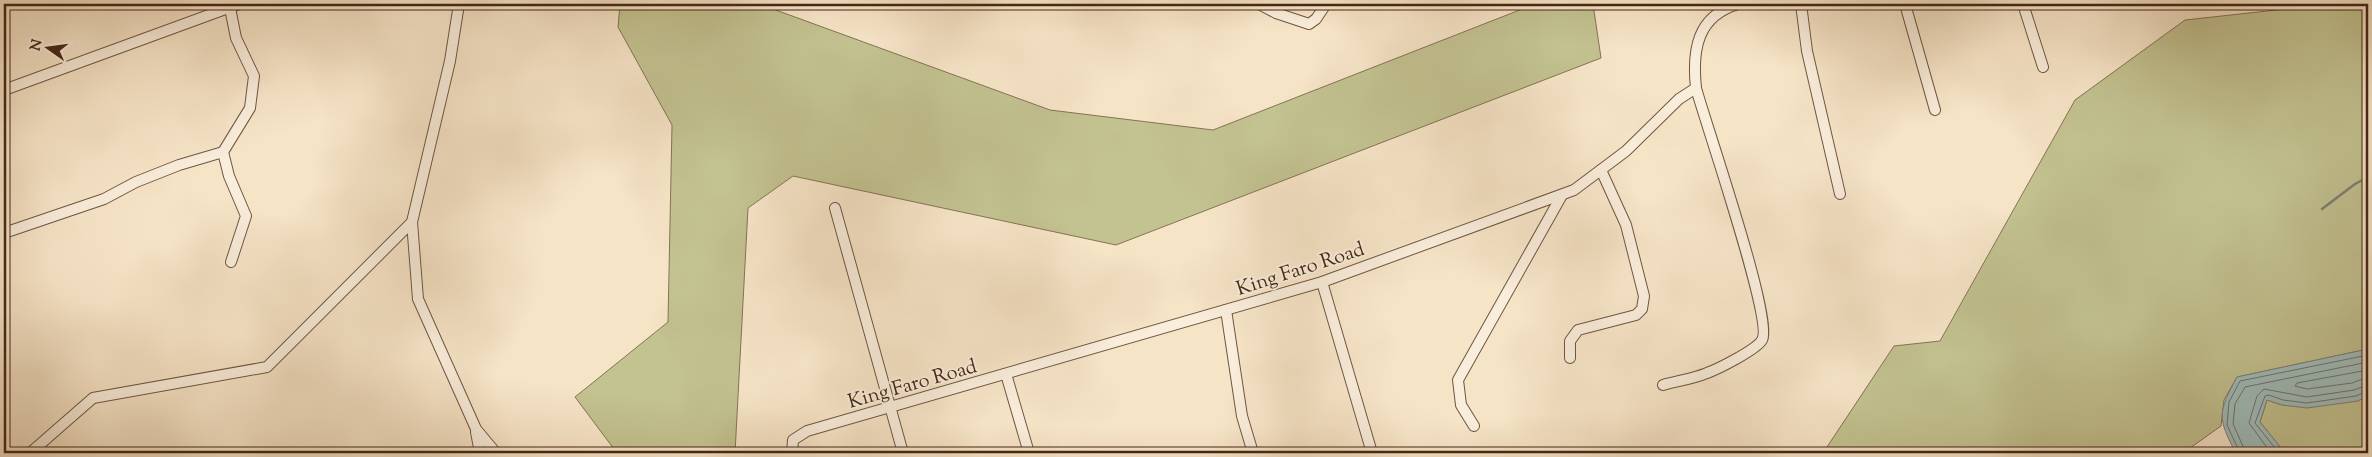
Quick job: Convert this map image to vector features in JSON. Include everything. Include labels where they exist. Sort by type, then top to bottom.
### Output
[{"type":"street","points":[[459,4],[438,116],[412,222],[418,299],[476,429],[480,453]]},
{"type":"street","points":[[1259,4],[1276,13],[1309,24],[1316,19],[1326,4]]},
{"type":"street","points":[[1663,385],[1707,373],[1750,350],[1762,340],[1765,330],[1751,267],[1696,88],[1696,51],[1703,26],[1729,6],[1738,4]]},
{"type":"street","points":[[1802,4],[1807,51],[1840,194]]},
{"type":"street","points":[[1905,4],[1935,110]]},
{"type":"street","points":[[2023,4],[2043,67]]},
{"type":"street","points":[[4,90],[235,6],[236,38],[254,76],[250,108],[223,152],[179,165],[136,182],[104,199],[4,233]]},
{"type":"street","name":"King Faro Road","points":[[792,453],[793,440],[808,432],[1322,282],[1562,195],[1574,190],[1626,151],[1679,99],[1696,88]]},
{"type":"street","points":[[223,152],[229,176],[246,216],[231,262]]},
{"type":"street","points":[[1570,358],[1570,341],[1578,330],[1636,315],[1642,309],[1644,296],[1626,226],[1601,170]]},
{"type":"street","points":[[1474,426],[1461,405],[1458,380],[1562,195]]},
{"type":"street","points":[[835,208],[892,407],[903,453]]},
{"type":"street","points":[[30,453],[93,398],[267,367],[412,222]]},
{"type":"street","points":[[1322,282],[1372,453]]},
{"type":"street","points":[[1226,310],[1242,416],[1253,453]]},
{"type":"street","points":[[1006,374],[1029,453]]},
{"type":"street","points":[[476,429],[496,453]]},
{"type":"shaded area","points":[[620,4],[768,4],[773,9],[1050,110],[1213,130],[1535,4],[1593,4],[1601,58],[1116,245],[793,176],[748,208],[735,453],[617,453],[575,397],[668,322],[672,125],[618,27]]},
{"type":"shaded area","points":[[2331,4],[2368,4],[2368,349],[2237,377],[2224,400],[2221,426],[2183,453],[1823,453],[1894,346],[1940,341],[2075,100],[2185,20]]},
{"type":"shaded area","points":[[2368,395],[2368,453],[2285,453],[2260,422],[2267,400],[2282,405],[2358,401]]},
{"type":"water","points":[[2368,349],[2368,395],[2358,401],[2307,408],[2282,405],[2267,400],[2260,422],[2285,453],[2236,453],[2225,431],[2222,415],[2226,399],[2237,377]]},
{"type":"waterway","points":[[2322,209],[2355,184],[2368,177]]}]
